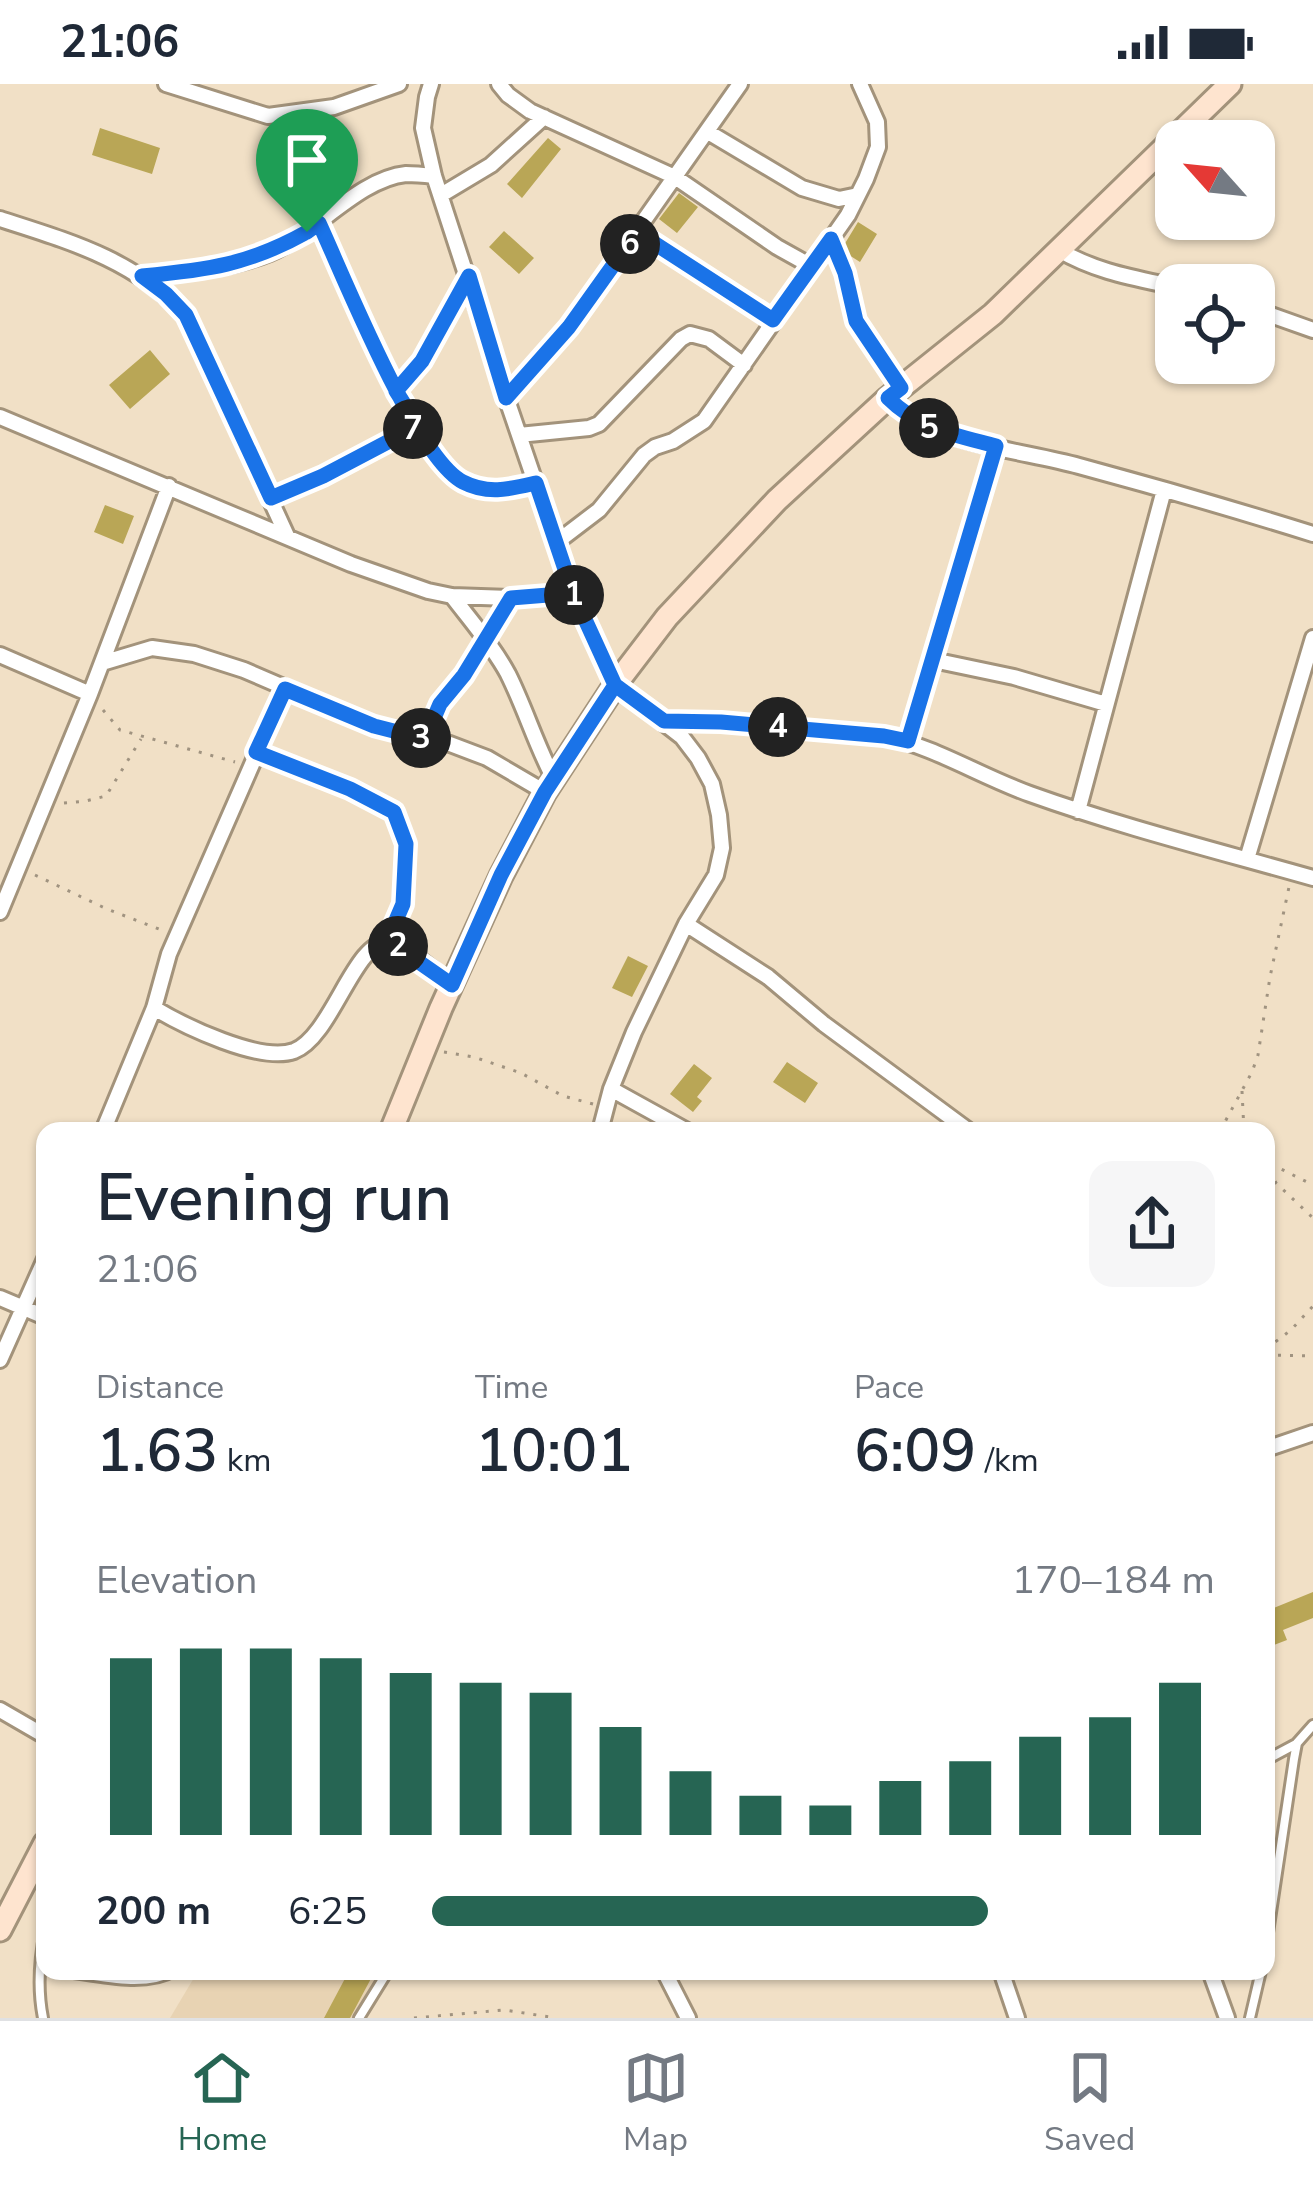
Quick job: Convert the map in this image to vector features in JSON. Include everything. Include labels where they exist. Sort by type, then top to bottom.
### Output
[{"type":"street","points":[[166,84],[268,116],[334,107],[399,84]]},
{"type":"street","points":[[431,84],[423,128],[434,176],[573,593],[615,685],[664,721],[698,758],[712,784],[719,815],[722,848],[716,875],[686,924],[634,1032],[610,1089],[603,1122]]},
{"type":"street","points":[[499,84],[521,106],[675,177],[811,266]]},
{"type":"street","points":[[506,398],[569,327],[740,84]]},
{"type":"street","points":[[557,542],[598,510],[644,455],[704,421],[848,215],[878,147],[877,122],[860,84]]},
{"type":"street","points":[[395,1122],[501,875],[550,786],[615,685],[667,617],[777,500],[894,393],[993,314],[1220,87]]},
{"type":"street","points":[[441,195],[491,165],[544,117]]},
{"type":"street","points":[[708,132],[802,188],[839,199],[857,195]]},
{"type":"street","points":[[142,276],[216,268],[270,253],[372,185],[406,174],[434,176]]},
{"type":"street","points":[[0,219],[114,259],[166,294],[186,315],[287,536]]},
{"type":"street","points":[[319,223],[396,391],[440,462],[459,481],[485,491],[536,483]]},
{"type":"street","points":[[637,232],[773,320]]},
{"type":"street","points":[[1059,250],[1081,263],[1155,283]]},
{"type":"street","points":[[1275,316],[1313,330]]},
{"type":"street","points":[[519,435],[599,424],[690,334],[709,339],[744,365]]},
{"type":"street","points":[[894,393],[905,415],[934,430],[1055,459],[1313,534]]},
{"type":"street","points":[[0,416],[398,582],[452,596],[573,593]]},
{"type":"street","points":[[908,741],[996,446]]},
{"type":"street","points":[[0,912],[92,690],[169,486]]},
{"type":"street","points":[[1078,811],[1164,490]]},
{"type":"street","points":[[452,596],[509,676],[550,786]]},
{"type":"street","points":[[484,638],[511,598]]},
{"type":"street","points":[[1247,859],[1313,638]]},
{"type":"street","points":[[102,663],[152,648],[221,662],[374,726],[451,744],[550,786]]},
{"type":"street","points":[[0,655],[92,690]]},
{"type":"street","points":[[933,660],[1106,704]]},
{"type":"street","points":[[107,1122],[154,1008],[177,936],[285,689]]},
{"type":"street","points":[[664,721],[721,722],[908,741],[1078,811],[1313,878]]},
{"type":"street","points":[[254,758],[350,789],[394,812],[406,844],[403,904],[391,932],[393,944]]},
{"type":"street","points":[[0,859],[17,867]]},
{"type":"street","points":[[686,924],[768,977],[958,1122]]},
{"type":"street","points":[[154,1008],[190,1029],[274,1054],[296,1050],[314,1036],[331,1016],[361,960],[381,944],[393,944],[452,985]]},
{"type":"street","points":[[610,1089],[673,1122]]},
{"type":"street","points":[[0,1360],[36,1278]]},
{"type":"street","points":[[0,1298],[36,1313]]},
{"type":"street","points":[[1275,1446],[1313,1432]]},
{"type":"street","points":[[0,1710],[36,1731]]},
{"type":"street","points":[[0,1930],[6,1905],[36,1858]]},
{"type":"street","points":[[669,1980],[688,2018]]},
{"type":"street","points":[[1004,1980],[1017,2018]]},
{"type":"street","points":[[1213,1980],[1227,2018]]},
{"type":"lane","points":[[1275,1755],[1297,1743],[1313,1726]]},
{"type":"lane","points":[[1275,1887],[1297,1743]]},
{"type":"lane","points":[[41,1980],[43,2018]]},
{"type":"lane","points":[[359,2018],[382,1980]]},
{"type":"lane","points":[[1250,2018],[1260,1980]]},
{"type":"path","points":[[831,239],[856,321],[894,393]]},
{"type":"path","points":[[396,391],[422,361],[469,276]]},
{"type":"path","points":[[271,498],[418,426]]},
{"type":"path","points":[[425,739],[440,704],[464,675],[484,638]]},
{"type":"path","points":[[92,690],[105,716],[120,730],[254,758]]},
{"type":"path","points":[[44,805],[106,796],[142,737]]},
{"type":"path","points":[[17,867],[177,936]]},
{"type":"path","points":[[1225,1122],[1258,1054],[1292,872]]},
{"type":"path","points":[[425,1048],[493,1064],[529,1076],[563,1096],[607,1108]]},
{"type":"path","points":[[1242,1089],[1244,1122]]},
{"type":"path","points":[[1275,1165],[1313,1184]]},
{"type":"path","points":[[1275,1180],[1313,1218]]},
{"type":"path","points":[[1275,1344],[1313,1306]]},
{"type":"path","points":[[1275,1353],[1313,1355]]},
{"type":"path","points":[[414,2018],[504,2010],[557,2018]]},
{"type":"shaded area","points":[[193,1980],[389,1980],[366,2018],[170,2018]]},
{"type":"building","points":[[100,128],[160,148],[152,174],[92,155]]},
{"type":"building","points":[[548,138],[561,149],[522,198],[507,184]]},
{"type":"building","points":[[679,193],[698,207],[677,233],[659,219]]},
{"type":"building","points":[[858,222],[877,234],[860,262],[841,250]]},
{"type":"building","points":[[504,231],[534,258],[519,274],[489,247]]},
{"type":"building","points":[[150,350],[170,374],[130,409],[109,385]]},
{"type":"building","points":[[105,505],[134,516],[123,544],[94,532]]},
{"type":"building","points":[[628,956],[648,966],[632,997],[612,988]]},
{"type":"building","points":[[787,1062],[818,1083],[805,1103],[773,1082]]},
{"type":"building","points":[[694,1064],[712,1078],[697,1097],[702,1101],[693,1112],[670,1094]]},
{"type":"building","points":[[1313,1592],[1313,1618],[1283,1630],[1287,1640],[1275,1645],[1275,1607]]},
{"type":"building","points":[[344,1980],[370,1980],[350,2018],[324,2018]]},
{"type":"route","points":[[307,232],[270,253],[236,263],[142,276],[186,315],[271,498],[418,426],[396,391],[422,361],[469,276],[506,398],[569,327],[637,232],[773,320],[831,239],[856,321],[901,388],[888,398],[905,415],[934,430],[996,446],[908,741],[721,722],[664,721],[615,685],[573,593],[511,598],[464,675],[445,695],[425,739],[374,726],[285,689],[256,752],[394,812],[406,844],[403,904],[391,932],[393,944],[452,985],[501,875],[545,792],[615,685],[590,632],[573,593],[536,483],[485,491],[459,481],[440,462],[418,426],[396,391],[319,223],[307,232]]}]
